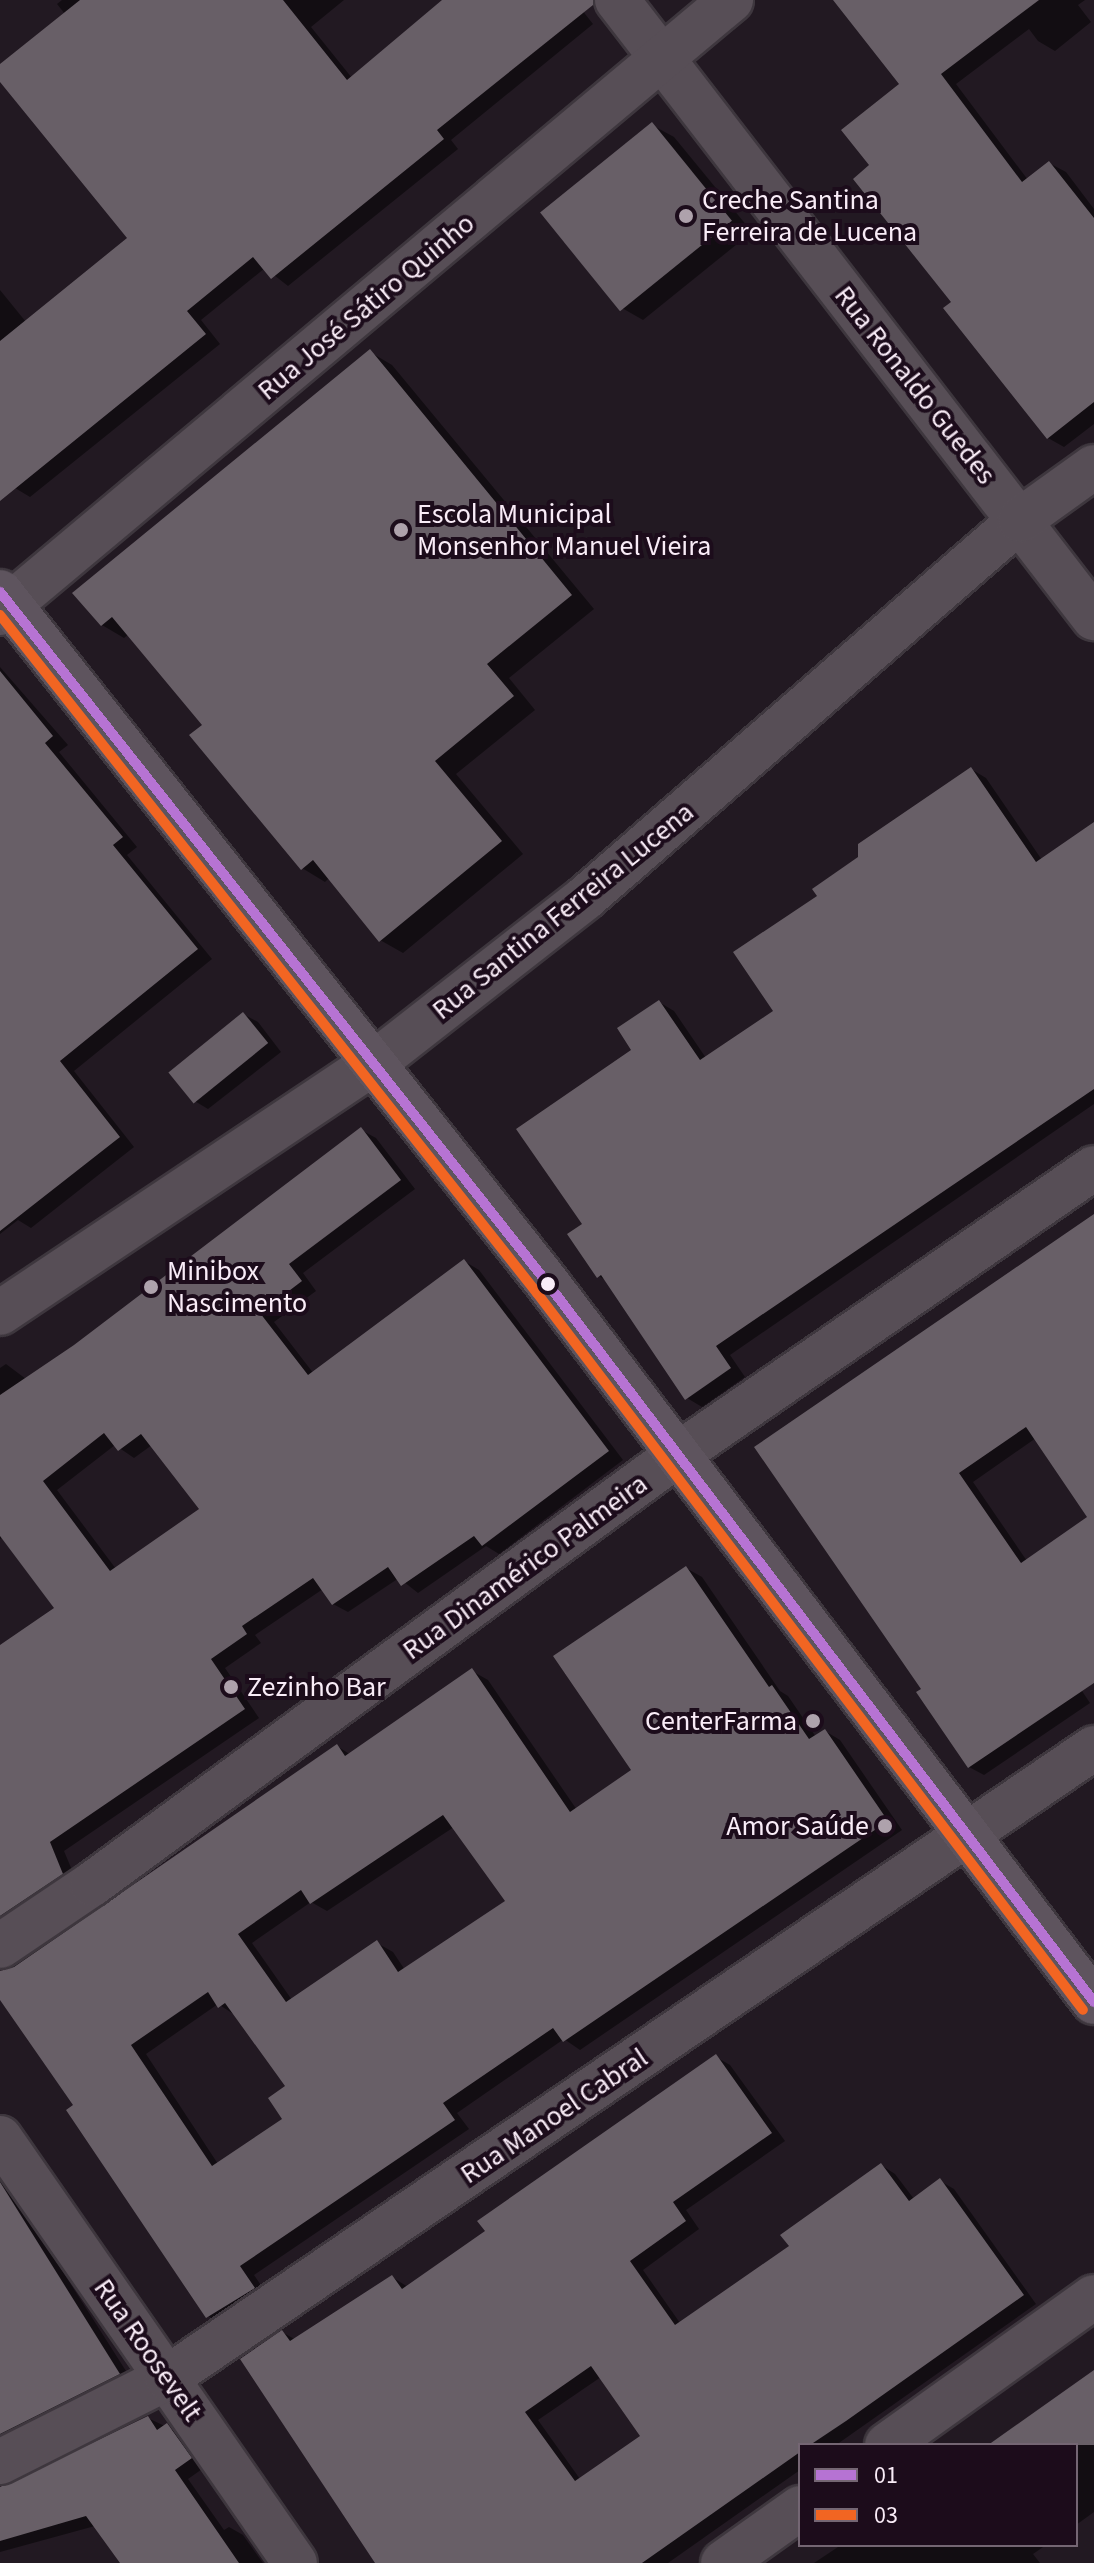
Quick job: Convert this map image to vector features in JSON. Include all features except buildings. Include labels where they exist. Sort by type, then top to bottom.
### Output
[{"type":"main road","points":[[3,604],[374,1063],[969,1835],[1094,2002]]},
{"type":"street","name":"Rua Ronaldo Guedes","points":[[617,0],[1094,618]]},
{"type":"street","name":"Rua José Sátiro Quinho","points":[[3,604],[731,0]]},
{"type":"street","name":"Rua Santina Ferreira Lucena","points":[[0,1313],[374,1063],[585,898],[1020,520],[1094,467]]},
{"type":"street","name":"Rua Dinamérico Palmeira","points":[[0,1946],[92,1884],[677,1455],[1094,1168]]},
{"type":"street","name":"Rua Manoel Cabral","points":[[0,2462],[167,2378],[1094,1748]]},
{"type":"street","name":"Rua Roosevelt","points":[[0,2138],[295,2563]]},
{"type":"street","points":[[890,2443],[1094,2297]]},
{"type":"street","points":[[723,2563],[798,2509]]},
{"type":"transit line","name":"01","points":[[0,592],[548,1284],[1094,2002]]},
{"type":"transit line","name":"03","points":[[0,615],[537,1293],[1083,2010]]},
{"type":"place","name":"Creche Santina Ferreira de Lucena","points":[[686,216]]},
{"type":"place","name":"Escola Municipal Monsenhor Manuel Vieira","points":[[401,530]]},
{"type":"place","name":"Minibox Nascimento","points":[[151,1287]]},
{"type":"place","name":"Zezinho Bar","points":[[231,1687]]},
{"type":"place","name":"CenterFarma","points":[[813,1721]]},
{"type":"place","name":"Amor Saúde","points":[[885,1826]]}]
